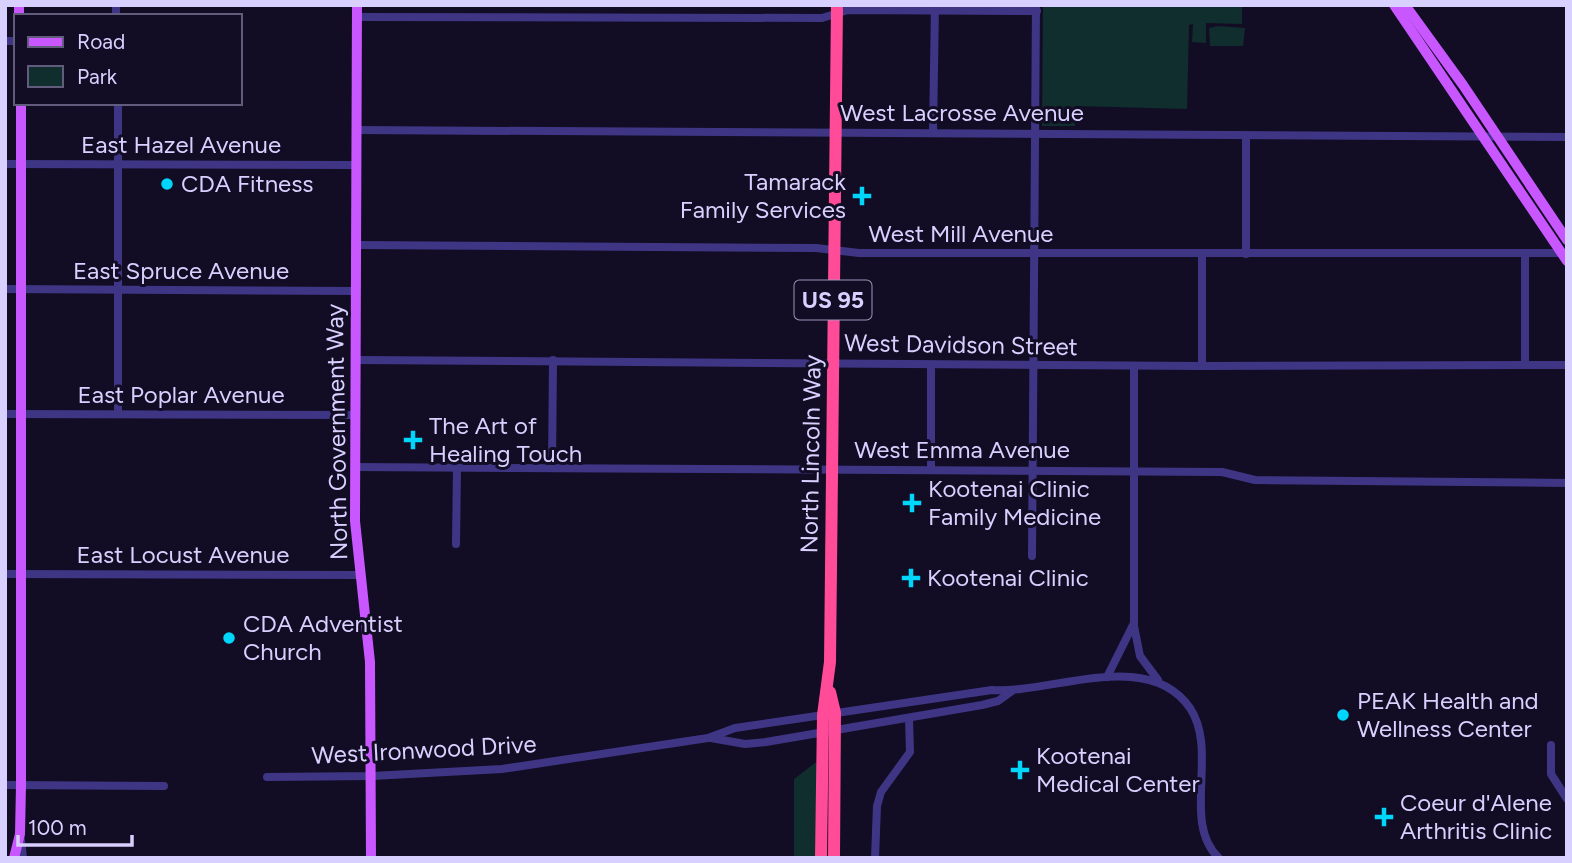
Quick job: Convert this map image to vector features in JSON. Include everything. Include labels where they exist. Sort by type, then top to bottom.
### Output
[{"type":"highway","name":"North Lincoln Way","points":[[829,714],[836,9]]},
{"type":"highway","name":"US 95","points":[[829,714],[834,858]]},
{"type":"highway","name":"US 95","points":[[821,858],[829,731]]},
{"type":"main road","points":[[1394,5],[1565,256]]},
{"type":"main road","points":[[1405,5],[1567,240]]},
{"type":"main road","name":"North Government Way","points":[[357,11],[355,522],[370,662],[371,858]]},
{"type":"main road","points":[[14,858],[20,834],[21,785],[21,105]]},
{"type":"street","points":[[933,132],[935,8]]},
{"type":"street","points":[[357,11],[822,18],[836,9],[1037,8],[1032,253],[1032,556]]},
{"type":"street","points":[[118,105],[118,414]]},
{"type":"street","name":"West Lacrosse Avenue","points":[[357,130],[1567,137]]},
{"type":"street","points":[[1245,254],[1246,135]]},
{"type":"street","name":"East Hazel Avenue","points":[[5,164],[357,165]]},
{"type":"street","name":"West Mill Avenue","points":[[356,245],[1032,253],[1525,253],[1565,256]]},
{"type":"street","points":[[1525,253],[1525,365]]},
{"type":"street","points":[[1202,254],[1202,366]]},
{"type":"street","name":"East Spruce Avenue","points":[[5,289],[356,291]]},
{"type":"street","name":"West Davidson Street","points":[[356,359],[932,365],[1567,365]]},
{"type":"street","points":[[552,468],[553,360]]},
{"type":"street","points":[[931,470],[932,365]]},
{"type":"street","points":[[1134,366],[1134,624],[1143,661],[1163,684],[1185,702],[1200,729],[1202,820],[1213,856]]},
{"type":"street","name":"East Poplar Avenue","points":[[5,414],[356,415]]},
{"type":"street","name":"West Emma Avenue","points":[[355,467],[1222,472],[1255,480],[1567,483]]},
{"type":"street","points":[[456,544],[457,468]]},
{"type":"street","name":"East Locust Avenue","points":[[5,574],[360,575]]},
{"type":"street","points":[[1108,677],[1134,624]]},
{"type":"street","name":"West Ironwood Drive","points":[[267,777],[372,776],[502,769],[708,738],[734,728],[992,690],[1012,691],[1108,677],[1141,678],[1163,684]]},
{"type":"street","name":"West Ironwood Drive","points":[[708,738],[746,744],[982,705],[998,701],[1012,691]]},
{"type":"street","points":[[875,858],[877,806],[886,783],[910,752],[909,718]]},
{"type":"street","points":[[1551,745],[1550,775],[1567,799]]},
{"type":"street","points":[[5,785],[164,786]]},
{"type":"street","points":[[20,834],[23,858]]},
{"type":"green space","points":[[1043,5],[1242,5],[1242,24],[1206,23],[1206,43],[1192,42],[1193,24],[1189,25],[1187,109],[1075,106],[1075,126],[1042,126]]},
{"type":"green space","points":[[1209,28],[1245,28],[1243,46],[1210,46]]},
{"type":"green space","points":[[819,760],[815,858],[794,858],[794,779]]},
{"type":"place","name":"CDA Fitness","points":[[167,184]]},
{"type":"place","name":"Tamarack Family Services","points":[[862,196]]},
{"type":"place","name":"The Art of Healing Touch","points":[[413,440]]},
{"type":"place","name":"Kootenai Clinic Family Medicine","points":[[912,503]]},
{"type":"place","name":"Kootenai Clinic","points":[[911,578]]},
{"type":"place","name":"CDA Adventist Church","points":[[229,638]]},
{"type":"place","name":"PEAK Health and Wellness Center","points":[[1343,715]]},
{"type":"place","name":"Kootenai Medical Center","points":[[1020,770]]},
{"type":"place","name":"Coeur d'Alene Arthritis Clinic","points":[[1384,817]]}]
